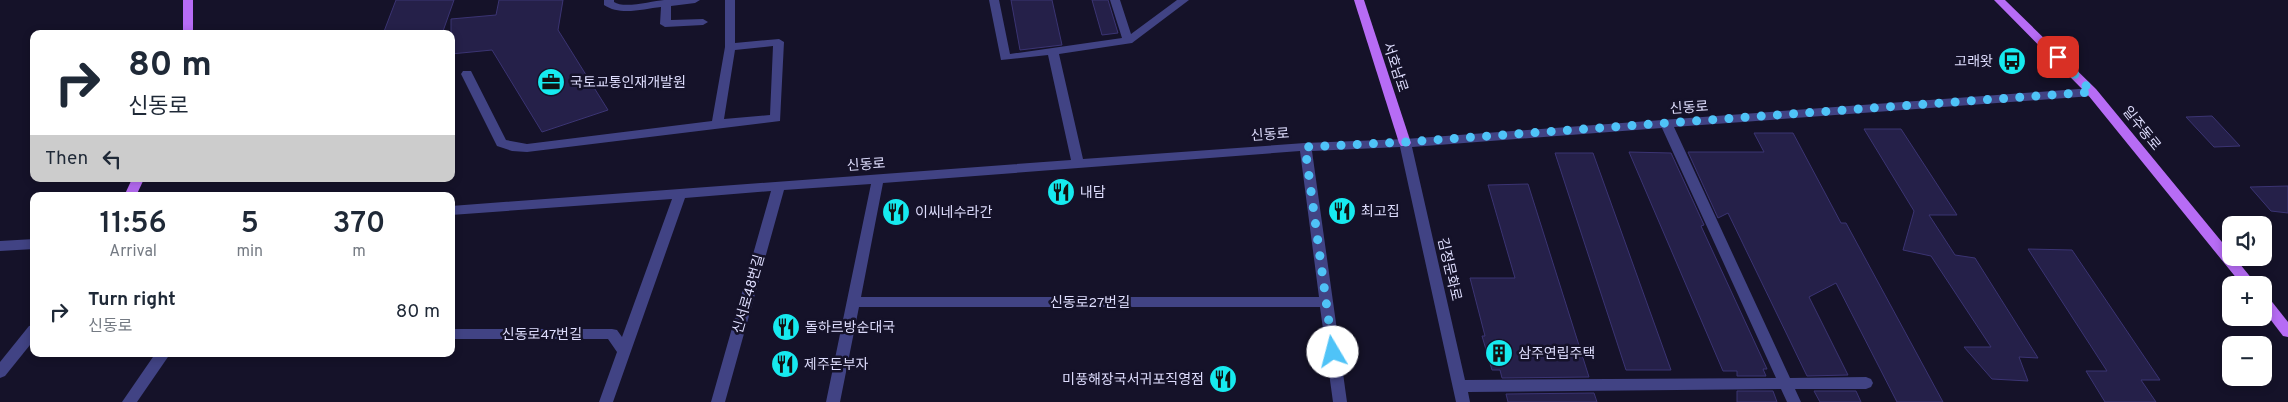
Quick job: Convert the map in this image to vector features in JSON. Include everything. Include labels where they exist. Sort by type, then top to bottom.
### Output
[{"type":"main road","points":[[188,0],[188,30]]},
{"type":"main road","name":"서호남로","points":[[1359,0],[1406,142]]},
{"type":"main road","name":"일주동로","points":[[1999,0],[2092,92],[2243,276]]},
{"type":"main road","points":[[2272,312],[2288,332]]},
{"type":"street","points":[[609,0],[608,3],[614,7],[634,3],[666,3],[695,0]]},
{"type":"street","points":[[717,124],[730,47],[730,0]]},
{"type":"street","points":[[994,0],[1005,58],[1128,42],[1184,0]]},
{"type":"street","points":[[1115,0],[1128,42]]},
{"type":"street","points":[[666,3],[665,24],[702,22]]},
{"type":"street","points":[[467,74],[501,143],[512,148],[527,148],[776,118],[779,42],[730,47]]},
{"type":"street","points":[[1053,53],[1078,164]]},
{"type":"street","name":"신동로","points":[[455,211],[1305,147],[1406,142],[2092,92]]},
{"type":"street","points":[[1666,123],[1794,402]]},
{"type":"street","name":"김정문화로","points":[[1406,142],[1463,402]]},
{"type":"street","points":[[1305,147],[1340,402]]},
{"type":"street","points":[[833,402],[878,178]]},
{"type":"street","name":"신서로48번길","points":[[718,402],[779,186]]},
{"type":"street","points":[[606,402],[680,193]]},
{"type":"street","points":[[0,246],[30,244]]},
{"type":"street","name":"신동로27번길","points":[[853,302],[1326,302]]},
{"type":"street","name":"신동로47번길","points":[[455,334],[612,334],[624,351]]},
{"type":"street","points":[[0,372],[30,335]]},
{"type":"street","points":[[130,402],[161,357]]},
{"type":"street","points":[[1460,386],[1866,383]]},
{"type":"building","points":[[396,0],[454,0],[443,30],[385,30]]},
{"type":"building","name":"국토교통인재개발원","points":[[499,0],[563,0],[558,30],[608,110],[542,132],[492,50],[455,54],[455,30],[451,30],[451,19],[496,15]]},
{"type":"building","points":[[1011,0],[1052,0],[1062,45],[1020,50]]},
{"type":"building","points":[[1092,0],[1108,0],[1118,33],[1102,35]]},
{"type":"building","points":[[2212,116],[2240,146],[2214,147],[2186,117]]},
{"type":"building","points":[[1864,129],[1901,129],[1957,215],[1929,215],[1955,255],[1975,258],[2038,358],[2019,357],[2028,381],[1992,379],[1964,347],[1991,347],[1931,256],[1903,250],[1914,211]]},
{"type":"building","points":[[1754,133],[1793,133],[1841,223],[1846,223],[1943,402],[1897,402],[1836,283],[1809,297],[1848,375],[1807,376],[1728,213],[1718,218],[1688,152],[1764,152]]},
{"type":"building","points":[[1629,152],[1671,153],[1704,225],[1701,226],[1767,369],[1763,369],[1766,376],[1737,376],[1737,371],[1723,371]]},
{"type":"building","points":[[1555,153],[1593,153],[1671,370],[1626,370]]},
{"type":"building","points":[[1528,184],[1589,377],[1502,378],[1500,370],[1492,370],[1482,336],[1485,336],[1470,278],[1515,278],[1488,185]]},
{"type":"building","points":[[2288,186],[2288,213],[2271,211],[2250,187]]},
{"type":"building","points":[[2028,249],[2072,250],[2160,380],[2141,380],[2156,402],[2105,402],[2086,371],[2107,371]]},
{"type":"building","points":[[1737,391],[1773,391],[1777,402],[1737,402]]},
{"type":"building","points":[[1814,391],[1856,391],[1861,402],[1820,402]]},
{"type":"building","points":[[1594,393],[1597,402],[1508,402],[1506,394]]},
{"type":"place","name":"고래왓","points":[[2012,61]]},
{"type":"place","name":"국토교통인재개발원","points":[[551,82]]},
{"type":"place","name":"내담","points":[[1061,192]]},
{"type":"place","name":"최고집","points":[[1342,211]]},
{"type":"place","name":"이씨네수라간","points":[[896,212]]},
{"type":"place","name":"돌하르방순대국","points":[[786,327]]},
{"type":"place","name":"삼주연립주택","points":[[1499,353]]},
{"type":"place","name":"제주돈부자","points":[[785,364]]},
{"type":"place","name":"미풍해장국서귀포직영점","points":[[1223,379]]},
{"type":"route","points":[[1333,352],[1305,147],[1406,142],[1991,101],[2092,92],[2058,57]]}]
